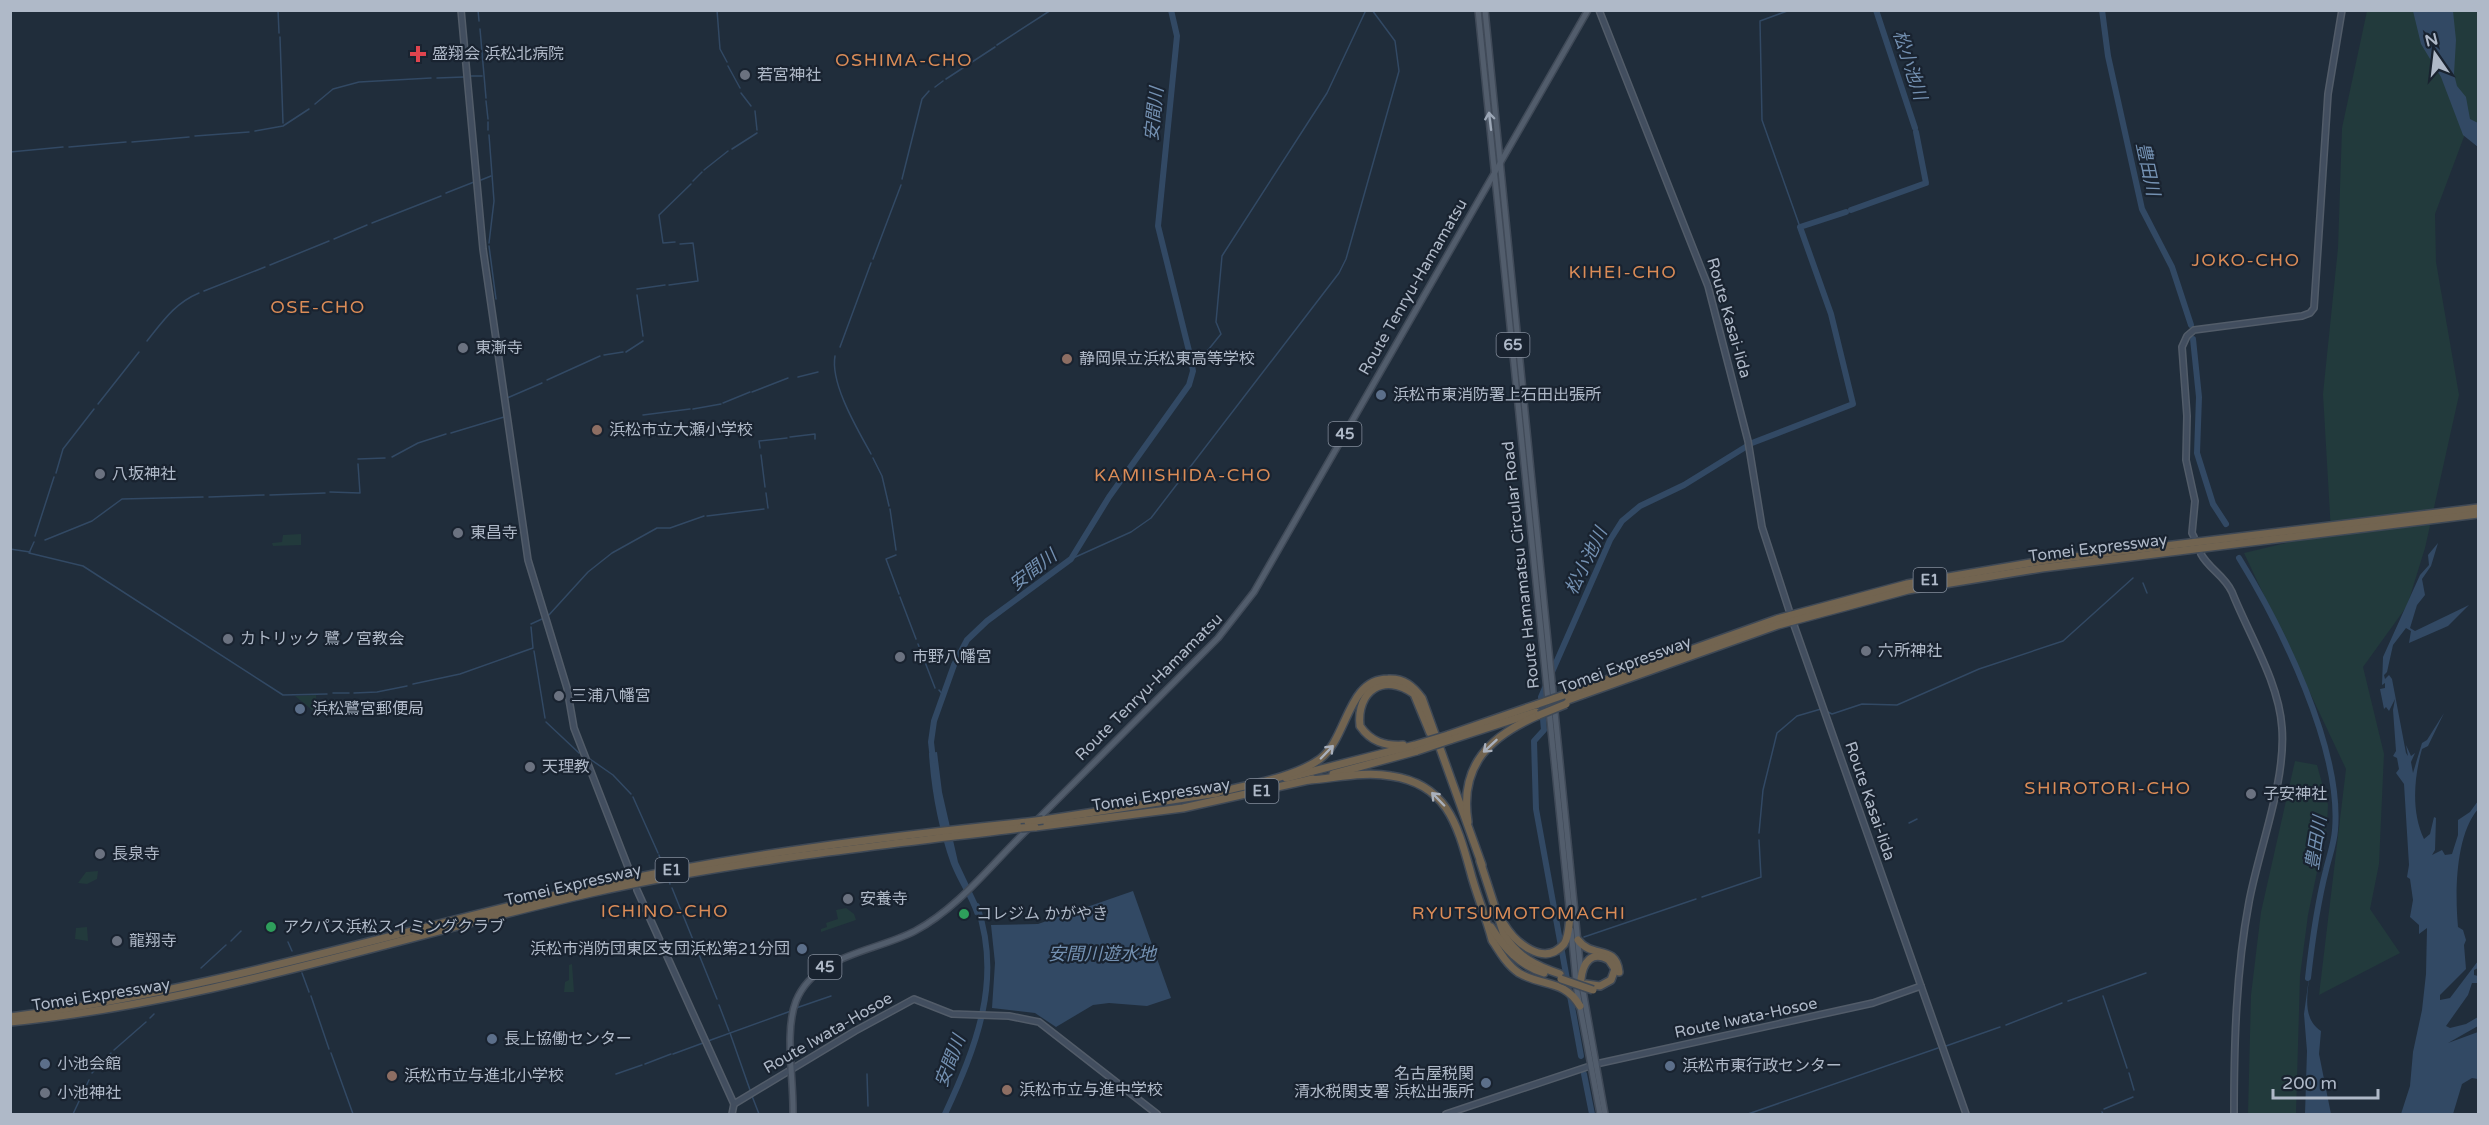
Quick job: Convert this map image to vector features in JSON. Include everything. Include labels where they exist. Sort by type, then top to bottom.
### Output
[{"type":"highway","name":"Tomei Expressway","points":[[1565,700],[1778,625],[1908,590],[2031,569],[2478,508]]},
{"type":"highway","name":"Tomei Expressway","points":[[1103,815],[1183,808],[1309,780],[1539,710],[1767,622],[1907,584],[2041,561],[2478,514]]},
{"type":"highway","points":[[1215,793],[1290,772],[1320,759],[1337,739],[1359,692],[1376,680],[1395,679],[1410,684],[1422,698],[1482,865],[1504,935],[1516,952],[1540,967],[1561,976]]},
{"type":"highway","points":[[1416,748],[1382,744],[1366,735],[1360,726],[1359,716],[1365,696],[1386,684],[1405,687],[1414,694],[1427,724],[1461,825],[1470,870]]},
{"type":"highway","points":[[1482,865],[1466,808],[1469,780],[1480,755],[1489,746],[1539,710]]},
{"type":"highway","name":"Tomei Expressway","points":[[14,1019],[182,987],[407,937],[560,894],[683,868],[784,851],[1035,827],[1215,793],[1416,748]]},
{"type":"highway","points":[[1309,780],[1377,774],[1409,780],[1432,793],[1454,820],[1492,940],[1510,965],[1519,973],[1563,987],[1580,1006]]},
{"type":"highway","name":"Tomei Expressway","points":[[958,833],[1042,820],[1090,817]]},
{"type":"highway","points":[[1499,917],[1510,934],[1526,949],[1543,953],[1557,949],[1566,939],[1570,916]]},
{"type":"highway","points":[[1486,917],[1500,940],[1516,959],[1536,970],[1606,989],[1619,975],[1618,964],[1611,955],[1589,951],[1578,940]]},
{"type":"highway","points":[[1581,979],[1584,963],[1588,959],[1593,956],[1606,957],[1613,966],[1614,976],[1608,983],[1597,988]]},
{"type":"main road","points":[[461,10],[483,249],[528,560],[567,688],[574,728],[630,872]]},
{"type":"main road","name":"Route Hamamatsu Circular Road","points":[[1478,10],[1581,979],[1600,1114]]},
{"type":"main road","name":"Route Hamamatsu Circular Road","points":[[1485,10],[1551,673],[1548,693],[1570,916],[1580,1006],[1605,1114]]},
{"type":"main road","name":"Route Tenryu-Hamamatsu","points":[[793,1114],[793,1070],[790,1044],[794,1009],[797,999],[813,976],[841,959],[915,931],[944,912],[1236,618],[1254,592],[1588,10]]},
{"type":"main road","name":"Route Kasai-Iida","points":[[1599,10],[1708,286],[1748,445],[1762,527],[1789,610]]},
{"type":"main road","points":[[2194,537],[2192,532],[2195,501],[2186,460],[2187,416],[2182,347],[2187,336],[2194,330],[2302,316],[2314,308],[2328,94],[2342,10]]},
{"type":"main road","points":[[1483,191],[1491,189],[1498,195]]},
{"type":"main road","points":[[2201,554],[2205,562],[2225,579],[2232,592],[2271,684],[2282,728],[2278,778],[2253,880],[2244,934],[2238,995],[2234,1114]]},
{"type":"main road","name":"Route Kasai-Iida","points":[[1794,625],[1921,986]]},
{"type":"main road","points":[[637,890],[734,1104],[732,1114]]},
{"type":"main road","points":[[1921,986],[1966,1114]]},
{"type":"main road","name":"Route Iwata-Hosoe","points":[[1446,1114],[1594,1064],[1873,1003],[1921,986]]},
{"type":"main road","name":"Route Iwata-Hosoe","points":[[734,1104],[855,1031],[914,999],[952,1014],[1026,1018],[1042,1024],[1157,1114]]},
{"type":"green space","points":[[2367,11],[2478,11],[2478,128],[2465,134],[2435,214],[2436,262],[2459,395],[2425,548],[2407,606],[2363,667],[2384,754],[2379,864],[2370,909],[2400,953],[2319,995],[2346,769],[2244,553],[2331,532],[2323,394],[2338,248],[2342,128]]},
{"type":"green space","points":[[301,534],[301,545],[273,546],[272,543],[282,542],[283,535]]},
{"type":"green space","points":[[316,695],[317,714],[295,696]]},
{"type":"green space","points":[[2295,761],[2317,765],[2328,805],[2327,824],[2308,915],[2300,976],[2296,1114],[2248,1114],[2251,995],[2261,912]]},
{"type":"green space","points":[[98,871],[97,879],[87,884],[78,883],[86,872]]},
{"type":"green space","points":[[846,908],[854,914],[856,920],[821,932],[821,929],[827,927],[826,923],[838,919],[836,910]]},
{"type":"green space","points":[[87,927],[88,941],[75,939],[76,928]]},
{"type":"green space","points":[[572,964],[574,992],[564,992],[565,982],[569,980],[569,965]]},
{"type":"water","points":[[2413,11],[2453,11],[2456,40],[2454,74],[2457,86],[2466,97],[2470,119],[2478,123],[2478,147],[2463,135],[2441,77],[2421,44]]},
{"type":"water","points":[[2438,543],[2431,566],[2422,579],[2425,595],[2417,605],[2410,628],[2415,631],[2469,605],[2448,626],[2409,643],[2411,631],[2406,628],[2393,645],[2387,672],[2384,675],[2385,679],[2389,675],[2392,679],[2406,753],[2408,756],[2406,745],[2411,756],[2415,753],[2411,762],[2413,773],[2422,743],[2427,740],[2444,713],[2428,746],[2422,749],[2415,794],[2417,817],[2424,839],[2430,834],[2434,817],[2436,818],[2435,850],[2432,855],[2442,850],[2445,855],[2452,854],[2458,835],[2458,820],[2470,812],[2478,801],[2478,809],[2470,820],[2465,834],[2458,866],[2458,927],[2463,930],[2466,940],[2464,945],[2466,969],[2440,995],[2440,1000],[2450,998],[2478,961],[2478,968],[2474,970],[2474,975],[2478,976],[2478,983],[2472,983],[2468,995],[2446,1026],[2450,1028],[2466,1024],[2478,1017],[2478,1026],[2448,1043],[2478,1032],[2478,1079],[2472,1078],[2462,1084],[2453,1114],[2401,1114],[2410,1086],[2413,1052],[2422,1010],[2426,974],[2427,928],[2419,934],[2419,925],[2410,917],[2413,900],[2410,879],[2407,877],[2409,865],[2404,784],[2396,773],[2399,769],[2397,758],[2393,756],[2396,751],[2393,710],[2395,699],[2389,711],[2386,707],[2384,709],[2380,689],[2385,688],[2385,683],[2382,685],[2383,657],[2420,575],[2429,565],[2428,555]]},
{"type":"water","points":[[937,752],[942,792],[958,862],[982,913],[975,915],[951,864],[939,824],[929,753]]},
{"type":"water","name":"安間川遊水地","points":[[1133,891],[1171,998],[1147,1006],[1109,1003],[1093,1005],[1056,1027],[1035,1013],[992,1008],[995,963],[991,925],[1038,924]]},
{"type":"water","points":[[2310,970],[2308,1012],[2315,1026],[2321,1031],[2319,1054],[2331,1114],[2305,1114],[2307,1051],[2304,1014]]},
{"type":"waterway","points":[[278,10],[279,33]]},
{"type":"waterway","points":[[478,10],[479,21]]},
{"type":"waterway","points":[[717,10],[720,49],[727,62]]},
{"type":"waterway","points":[[997,45],[1051,10]]},
{"type":"waterway","name":"安間川","points":[[933,760],[931,742],[934,721],[954,665],[967,640],[987,621],[1071,559],[1109,497],[1189,385],[1193,371],[1190,355],[1158,226],[1177,36],[1171,10]]},
{"type":"waterway","points":[[1200,360],[1221,334],[1216,322],[1222,256],[1327,93],[1366,10]]},
{"type":"waterway","points":[[1071,559],[1131,532],[1151,518],[1339,273],[1346,259],[1399,71],[1395,41],[1372,10]]},
{"type":"waterway","points":[[1790,10],[1760,21],[1762,120],[1800,227]]},
{"type":"waterway","name":"松小池川","points":[[1876,10],[1915,128]]},
{"type":"waterway","name":"豊田川","points":[[2102,10],[2108,56],[2142,209],[2172,267],[2191,325]]},
{"type":"waterway","points":[[480,29],[486,98]]},
{"type":"waterway","points":[[280,37],[283,123]]},
{"type":"waterway","points":[[946,79],[995,47]]},
{"type":"waterway","points":[[728,66],[740,88]]},
{"type":"waterway","points":[[471,76],[482,76]]},
{"type":"waterway","points":[[437,78],[464,77]]},
{"type":"waterway","points":[[315,104],[333,89],[359,82],[431,78]]},
{"type":"waterway","points":[[935,87],[943,81]]},
{"type":"waterway","points":[[902,179],[922,99],[929,91]]},
{"type":"waterway","points":[[741,93],[751,106]]},
{"type":"waterway","points":[[486,101],[488,119]]},
{"type":"waterway","points":[[255,131],[283,126],[309,109]]},
{"type":"waterway","points":[[755,111],[757,130]]},
{"type":"waterway","points":[[488,122],[488,130]]},
{"type":"waterway","points":[[195,136],[249,132]]},
{"type":"waterway","name":"松小池川","points":[[1851,210],[1926,183],[1916,132]]},
{"type":"waterway","points":[[732,149],[757,133]]},
{"type":"waterway","points":[[489,135],[494,201],[489,243]]},
{"type":"waterway","points":[[132,142],[189,137]]},
{"type":"waterway","points":[[69,147],[126,142]]},
{"type":"waterway","points":[[10,152],[63,147]]},
{"type":"waterway","points":[[704,170],[728,151]]},
{"type":"waterway","points":[[693,181],[702,172]]},
{"type":"waterway","points":[[481,180],[491,176]]},
{"type":"waterway","points":[[446,193],[474,182]]},
{"type":"waterway","points":[[675,242],[663,243],[659,215],[691,184]]},
{"type":"waterway","points":[[873,259],[901,185]]},
{"type":"waterway","points":[[372,223],[441,196]]},
{"type":"waterway","name":"松小池川","points":[[1581,1056],[1536,809],[1534,741],[1544,730],[1541,697],[1610,540],[1622,521],[1640,506],[1684,485],[1752,443],[1853,404],[1831,314],[1800,227],[1846,212]]},
{"type":"waterway","points":[[334,239],[367,225]]},
{"type":"waterway","points":[[270,265],[329,241]]},
{"type":"waterway","points":[[669,285],[698,281],[693,243],[680,244]]},
{"type":"waterway","points":[[489,246],[496,299]]},
{"type":"waterway","points":[[840,347],[871,263]]},
{"type":"waterway","points":[[204,291],[265,267]]},
{"type":"waterway","points":[[637,289],[665,285]]},
{"type":"waterway","points":[[147,341],[176,307],[199,293]]},
{"type":"waterway","points":[[637,295],[643,336]]},
{"type":"waterway","name":"豊田川","points":[[2193,339],[2199,397],[2197,453],[2213,504],[2226,524]]},
{"type":"waterway","points":[[626,352],[643,341]]},
{"type":"waterway","points":[[98,404],[139,352]]},
{"type":"waterway","points":[[604,355],[623,352]]},
{"type":"waterway","points":[[547,380],[600,356]]},
{"type":"waterway","points":[[835,356],[837,380],[841,393],[871,454]]},
{"type":"waterway","points":[[798,377],[818,372]]},
{"type":"waterway","points":[[752,392],[788,378]]},
{"type":"waterway","points":[[507,398],[542,383]]},
{"type":"waterway","points":[[723,403],[750,392]]},
{"type":"waterway","points":[[693,409],[721,404]]},
{"type":"waterway","points":[[56,473],[63,449],[94,409]]},
{"type":"waterway","points":[[643,415],[690,409]]},
{"type":"waterway","points":[[451,433],[504,417]]},
{"type":"waterway","points":[[392,457],[418,443],[446,434]]},
{"type":"waterway","points":[[790,437],[815,434],[815,439]]},
{"type":"waterway","points":[[760,448],[759,441],[787,438]]},
{"type":"waterway","points":[[761,455],[765,487]]},
{"type":"waterway","points":[[358,459],[385,458]]},
{"type":"waterway","points":[[873,458],[882,476],[889,506]]},
{"type":"waterway","points":[[330,492],[360,493],[358,464]]},
{"type":"waterway","points":[[35,536],[54,477]]},
{"type":"waterway","points":[[270,495],[325,493]]},
{"type":"waterway","points":[[766,493],[768,508]]},
{"type":"waterway","points":[[209,497],[264,495]]},
{"type":"waterway","points":[[45,540],[92,521],[122,499],[203,497]]},
{"type":"waterway","points":[[707,516],[764,509]]},
{"type":"waterway","points":[[890,509],[896,550]]},
{"type":"waterway","points":[[548,616],[588,572],[612,553],[657,528],[670,528],[704,516]]},
{"type":"waterway","points":[[34,542],[29,553],[83,566],[283,695],[327,694]]},
{"type":"waterway","points":[[10,549],[30,552]]},
{"type":"waterway","points":[[896,555],[886,559],[899,594]]},
{"type":"waterway","name":"豊田川","points":[[2239,558],[2273,618],[2305,689],[2319,726],[2335,798],[2333,845],[2317,910],[2308,978]]},
{"type":"waterway","points":[[1826,711],[1832,714],[1862,704],[1897,705],[1979,669],[2063,641],[2133,578]]},
{"type":"waterway","points":[[2143,583],[2147,593]]},
{"type":"waterway","points":[[900,597],[916,639]]},
{"type":"waterway","points":[[531,624],[542,619]]},
{"type":"waterway","points":[[413,684],[460,674],[533,648],[531,627]]},
{"type":"waterway","points":[[918,644],[935,688]]},
{"type":"waterway","points":[[534,651],[545,718]]},
{"type":"waterway","points":[[354,693],[377,692],[407,686]]},
{"type":"waterway","name":"安間川","points":[[939,690],[943,695]]},
{"type":"waterway","points":[[333,693],[349,693]]},
{"type":"waterway","points":[[1759,833],[1763,790],[1777,733],[1797,716],[1821,709]]},
{"type":"waterway","points":[[546,722],[579,753]]},
{"type":"waterway","points":[[590,759],[613,775],[631,794]]},
{"type":"waterway","points":[[633,797],[658,853]]},
{"type":"waterway","points":[[1909,823],[1917,819]]},
{"type":"waterway","points":[[1702,897],[1761,877],[1759,840]]},
{"type":"waterway","points":[[661,862],[663,867]]},
{"type":"waterway","points":[[672,888],[717,999]]},
{"type":"waterway","points":[[1584,937],[1696,899]]},
{"type":"waterway","name":"安間川","points":[[945,1114],[967,1064],[982,1013],[987,960],[984,933],[977,906]]},
{"type":"waterway","points":[[231,941],[241,931]]},
{"type":"waterway","points":[[288,942],[292,951]]},
{"type":"waterway","points":[[201,968],[226,945]]},
{"type":"waterway","points":[[302,973],[309,992]]},
{"type":"waterway","points":[[2068,1001],[2146,973]]},
{"type":"waterway","points":[[311,996],[329,1049]]},
{"type":"waterway","points":[[796,1008],[831,996]]},
{"type":"waterway","points":[[2103,996],[2127,1068]]},
{"type":"waterway","points":[[2006,1025],[2062,1003]]},
{"type":"waterway","points":[[719,1005],[729,1031]]},
{"type":"waterway","points":[[708,1041],[791,1011]]},
{"type":"waterway","points":[[150,1018],[154,1014]]},
{"type":"waterway","points":[[114,1050],[146,1022]]},
{"type":"waterway","points":[[1946,1046],[2000,1027]]},
{"type":"waterway","points":[[730,1033],[750,1090]]},
{"type":"waterway","points":[[673,1054],[703,1043]]},
{"type":"waterway","points":[[1748,1114],[1938,1048]]},
{"type":"waterway","points":[[92,1073],[111,1053]]},
{"type":"waterway","points":[[331,1053],[353,1114]]},
{"type":"waterway","points":[[645,1064],[671,1054]]},
{"type":"waterway","points":[[616,1074],[642,1065]]},
{"type":"waterway","points":[[2129,1073],[2134,1090]]},
{"type":"waterway","points":[[867,1074],[868,1106]]},
{"type":"waterway","name":"松小池川","points":[[1584,1074],[1592,1114]]},
{"type":"waterway","points":[[73,1114],[89,1080]]},
{"type":"waterway","points":[[752,1096],[759,1114]]},
{"type":"waterway","points":[[2104,1109],[2133,1097]]},
{"type":"place","name":"盛翔会 浜松北病院","points":[[418,54]]},
{"type":"place","name":"若宮神社","points":[[745,75]]},
{"type":"place","name":"東漸寺","points":[[463,348]]},
{"type":"place","name":"静岡県立浜松東高等学校","points":[[1067,359]]},
{"type":"place","name":"浜松市東消防署上石田出張所","points":[[1381,395]]},
{"type":"place","name":"浜松市立大瀬小学校","points":[[597,430]]},
{"type":"place","name":"八坂神社","points":[[100,474]]},
{"type":"place","name":"東昌寺","points":[[458,533]]},
{"type":"place","name":"カトリック 鷺ノ宮教会","points":[[228,639]]},
{"type":"place","name":"六所神社","points":[[1866,651]]},
{"type":"place","name":"市野八幡宮","points":[[900,657]]},
{"type":"place","name":"三浦八幡宮","points":[[559,696]]},
{"type":"place","name":"浜松鷺宮郵便局","points":[[300,709]]},
{"type":"place","name":"天理教","points":[[530,767]]},
{"type":"place","name":"子安神社","points":[[2251,794]]},
{"type":"place","name":"長泉寺","points":[[100,854]]},
{"type":"place","name":"安養寺","points":[[848,899]]},
{"type":"place","name":"コレジム かがやき","points":[[964,914]]},
{"type":"place","name":"アクパス浜松スイミングクラブ","points":[[271,927]]},
{"type":"place","name":"龍翔寺","points":[[117,941]]},
{"type":"place","name":"浜松市消防団東区支団浜松第21分団","points":[[802,949]]},
{"type":"place","name":"長上協働センター","points":[[492,1039]]},
{"type":"place","name":"小池会館","points":[[45,1064]]},
{"type":"place","name":"浜松市東行政センター","points":[[1670,1066]]},
{"type":"place","name":"浜松市立与進北小学校","points":[[392,1076]]},
{"type":"place","name":"名古屋税関 清水税関支署 浜松出張所","points":[[1486,1083]]},
{"type":"place","name":"浜松市立与進中学校","points":[[1007,1090]]},
{"type":"place","name":"小池神社","points":[[45,1093]]},
{"type":"district","name":"OSHIMA-CHO","points":[[904,60]]},
{"type":"district","name":"JOKO-CHO","points":[[2246,260]]},
{"type":"district","name":"KIHEI-CHO","points":[[1623,272]]},
{"type":"district","name":"OSE-CHO","points":[[318,307]]},
{"type":"district","name":"KAMIISHIDA-CHO","points":[[1183,475]]},
{"type":"district","name":"SHIROTORI-CHO","points":[[2108,788]]},
{"type":"district","name":"ICHINO-CHO","points":[[665,911]]},
{"type":"district","name":"RYUTSUMOTOMACHI","points":[[1519,913]]}]
